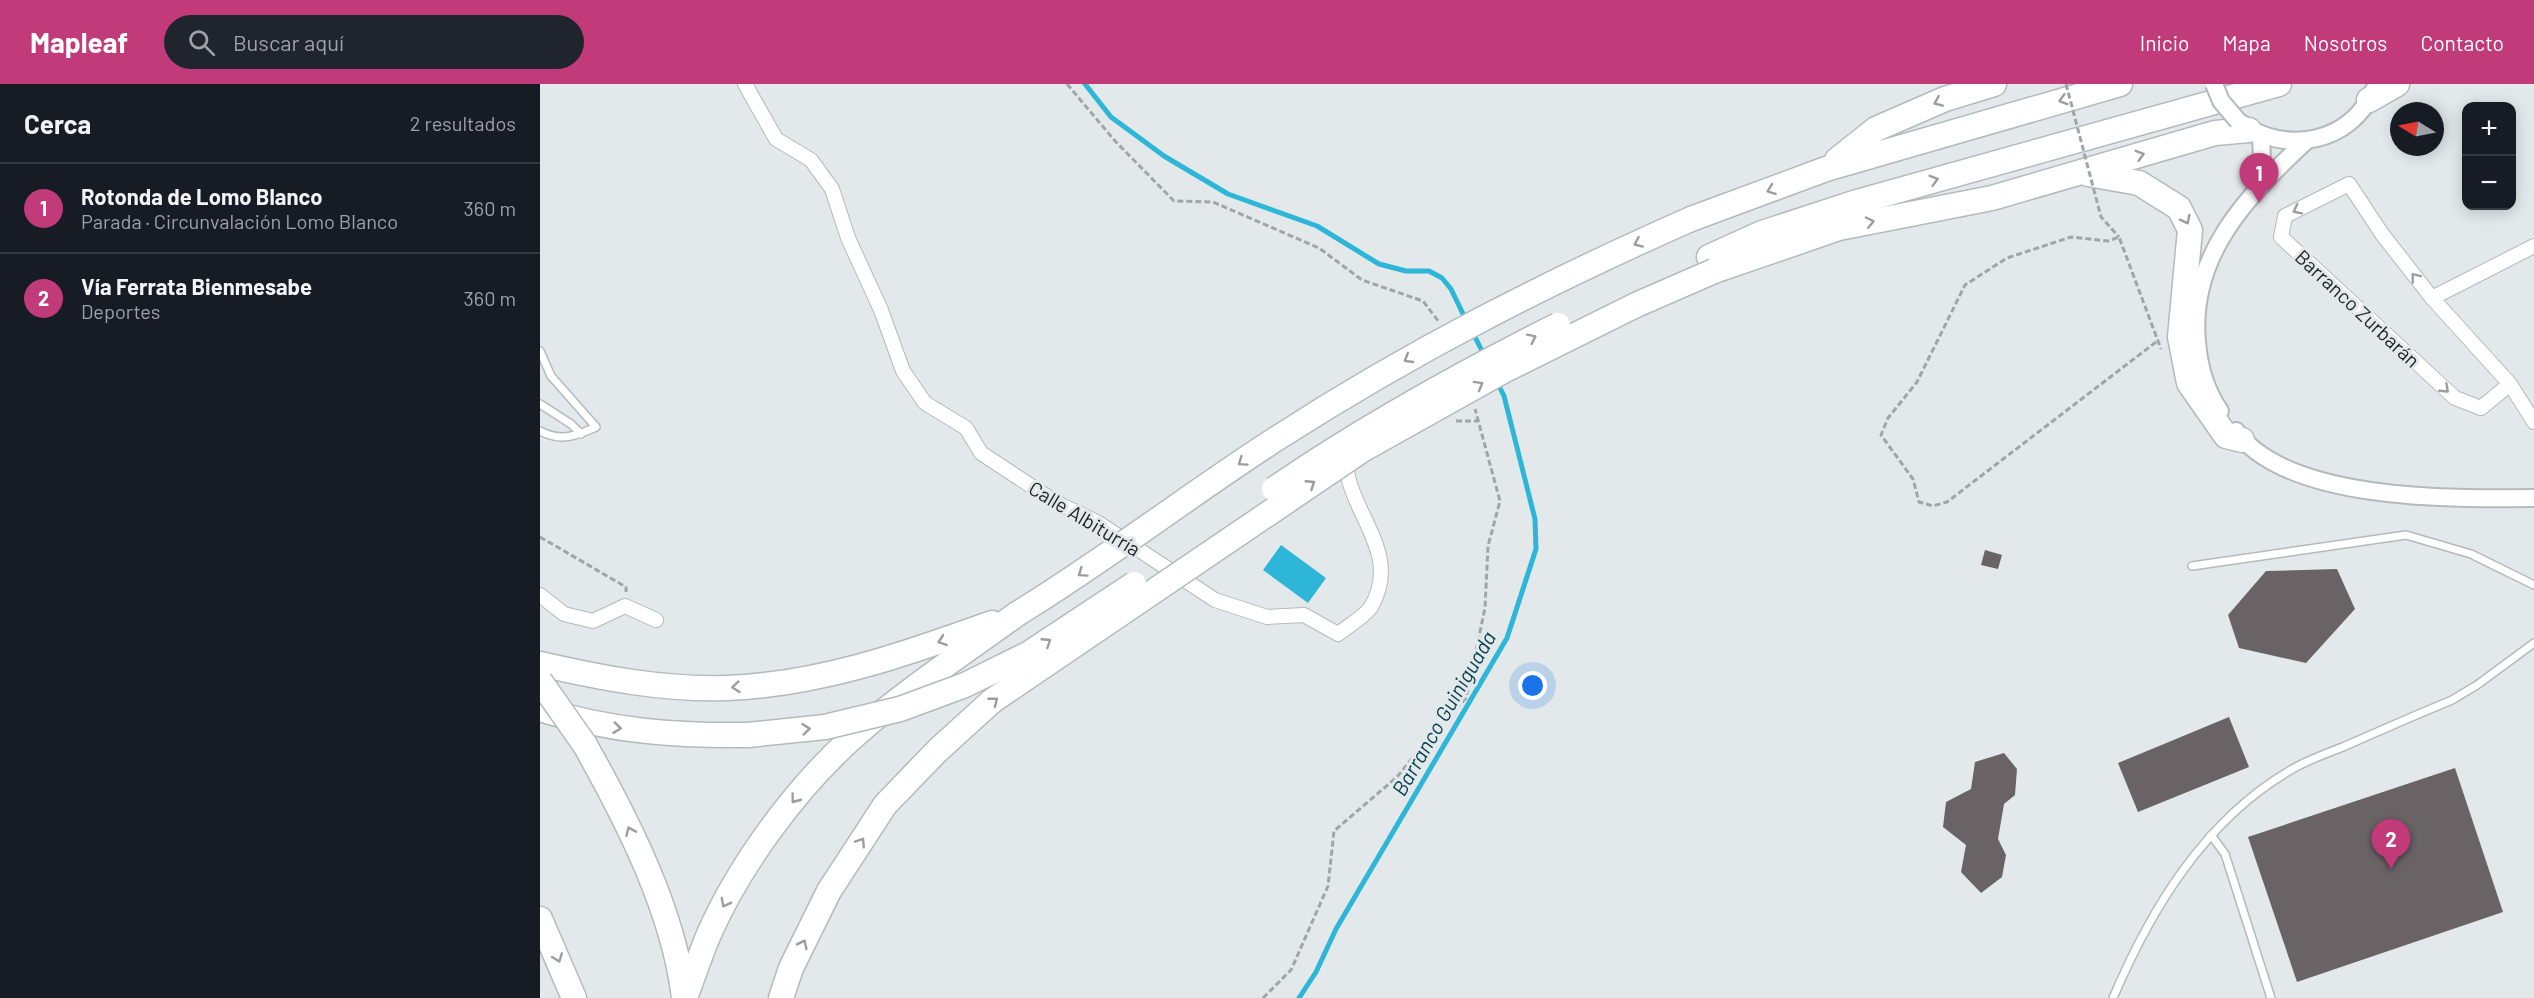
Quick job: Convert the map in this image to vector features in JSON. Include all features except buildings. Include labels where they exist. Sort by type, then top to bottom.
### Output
[{"type":"highway","points":[[1826,169],[1876,129],[1945,99],[1994,84]]},
{"type":"highway","points":[[684,998],[709,934],[755,853],[804,787],[853,737],[1017,614],[1279,437],[1453,332],[1572,272],[1691,219],[1826,169],[2120,84]]},
{"type":"highway","points":[[781,998],[791,968],[829,891],[885,804],[937,751],[992,701],[1362,450],[1505,370],[1636,305],[1712,264],[1762,233],[1857,202],[2279,84]]},
{"type":"highway","points":[[2372,92],[2397,84]]},
{"type":"highway","points":[[540,710],[614,728],[693,736],[748,735],[825,727],[900,709],[965,685],[1028,654],[1349,438],[1498,355],[1629,290],[1839,228],[1992,198],[2215,134],[2249,129]]},
{"type":"highway","points":[[2080,173],[2139,183],[2179,208],[2190,230],[2180,336],[2189,383],[2226,436],[2242,440]]},
{"type":"highway","points":[[540,664],[600,678],[659,685],[726,688],[788,681],[856,668],[1017,614]]},
{"type":"highway","points":[[540,681],[585,745],[626,820],[654,884],[682,979],[684,998]]},
{"type":"highway","points":[[540,919],[554,945],[574,998]]},
{"type":"street","name":"Calle Albiturría","points":[[745,84],[776,139],[811,160],[832,189],[848,238],[882,310],[903,371],[925,403],[966,428],[981,453],[1057,503],[1097,522],[1215,600],[1268,617],[1304,615],[1338,634],[1370,608],[1382,578],[1377,541],[1352,491],[1346,468],[1346,451],[1393,428],[1424,421]]},
{"type":"street","points":[[2214,84],[2221,101],[2249,129],[2262,162],[2259,185]]},
{"type":"street","points":[[2249,129],[2282,142],[2305,142],[2335,133],[2354,119],[2372,92]]},
{"type":"street","points":[[2305,142],[2259,185],[2226,226],[2207,263],[2199,292],[2195,323],[2199,362],[2214,402],[2242,440],[2278,465],[2326,483],[2414,496],[2534,498]]},
{"type":"street","name":"Barranco Zurbarán","points":[[2432,298],[2382,234],[2349,184],[2285,216],[2281,237],[2455,398],[2481,408],[2510,384]]},
{"type":"street","points":[[2534,246],[2432,298],[2510,384],[2534,422]]},
{"type":"street","points":[[540,595],[564,614],[593,621],[625,606],[657,620]]},
{"type":"lane","points":[[540,351],[551,376],[596,427],[571,438],[548,435],[540,431]]},
{"type":"lane","points":[[540,404],[571,424],[581,434]]},
{"type":"lane","points":[[2192,566],[2406,535],[2471,554],[2534,585]]},
{"type":"lane","points":[[2113,998],[2136,945],[2164,899],[2230,813],[2257,791],[2291,769],[2452,700],[2486,679],[2534,643]]},
{"type":"lane","points":[[2211,835],[2225,854],[2271,998]]},
{"type":"path","points":[[2066,84],[2100,218],[2119,237],[2108,240],[2071,237],[2007,258],[1965,285],[1917,382],[1888,418],[1881,435],[1913,479],[1920,502],[1933,506],[1947,501],[2157,342]]},
{"type":"path","points":[[540,537],[626,586],[625,606]]},
{"type":"water","points":[[1281,545],[1326,578],[1308,603],[1263,570]]},
{"type":"waterway","name":"Barranco Guiniguada","points":[[1085,84],[1111,117],[1164,156],[1228,194],[1317,226],[1379,264],[1406,271],[1429,271],[1442,278],[1451,289],[1466,320]]},
{"type":"waterway","name":"Barranco Guiniguada","points":[[1472,331],[1484,355]]},
{"type":"waterway","name":"Barranco Guiniguada","points":[[1299,998],[1316,972],[1336,929],[1507,638],[1536,549],[1535,519],[1504,396],[1497,382]]},
{"type":"place","name":"Rotonda de Lomo Blanco","points":[[2259,203]]},
{"type":"place","name":"Vía Ferrata Bienmesabe","points":[[2391,869]]}]
